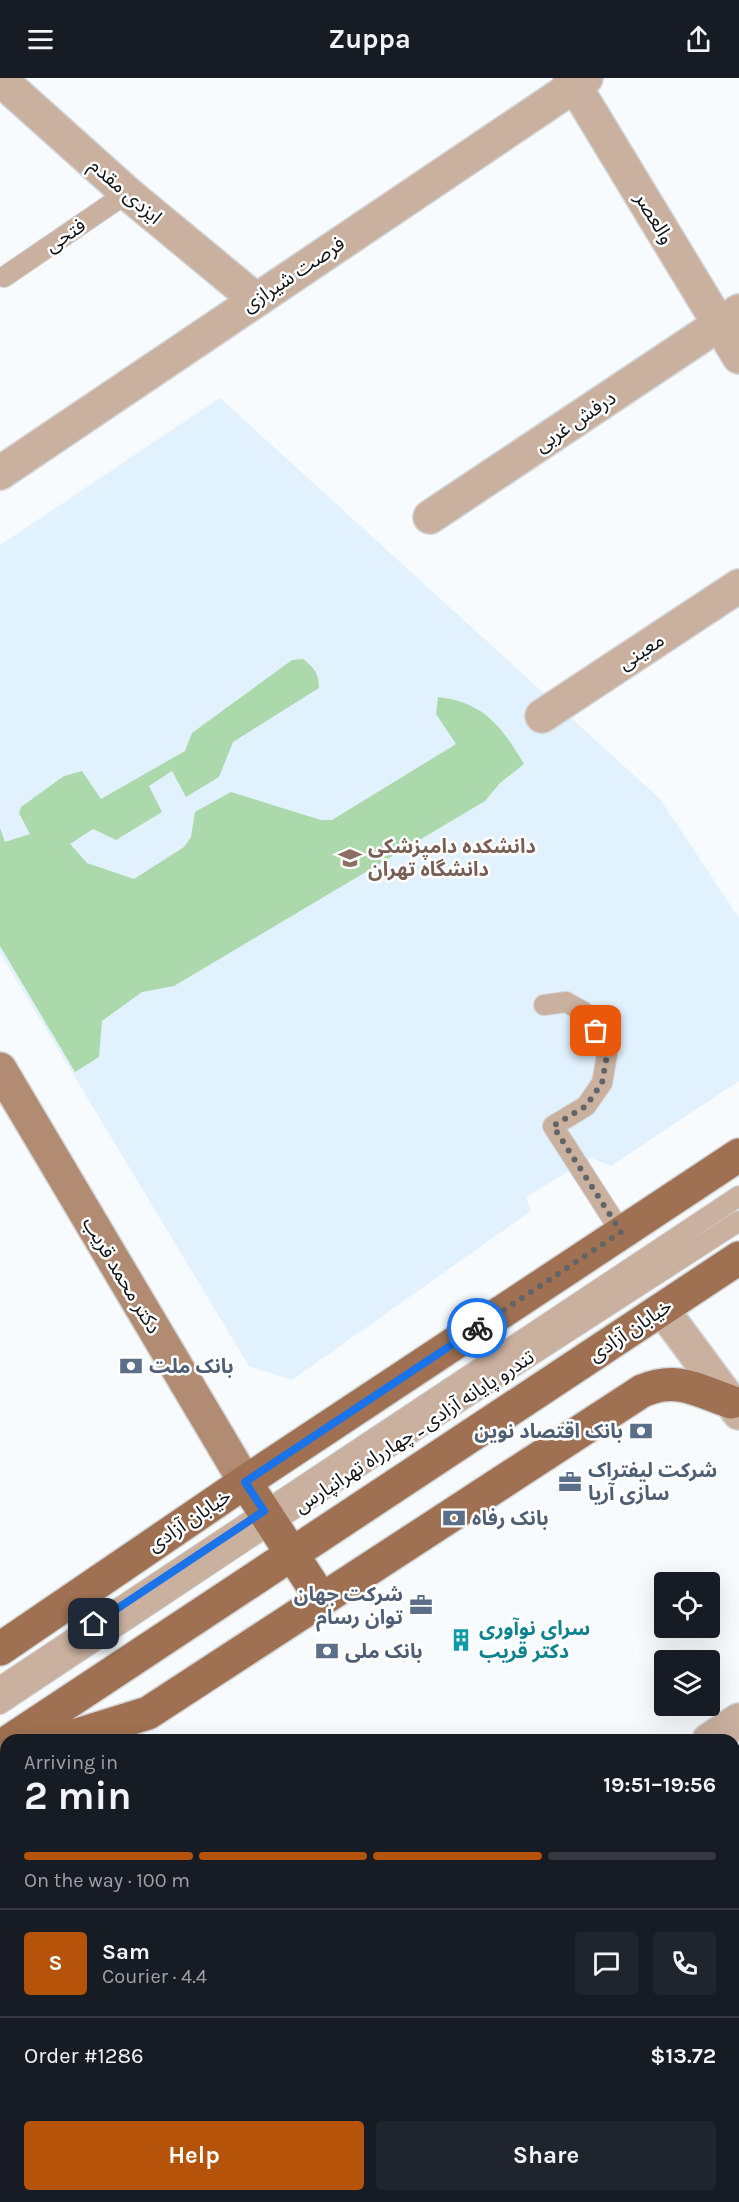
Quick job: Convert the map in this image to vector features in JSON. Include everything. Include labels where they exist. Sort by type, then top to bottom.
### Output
[{"type":"main road","name":"دکتر محمد قریب","points":[[3,1082],[245,1482]]},
{"type":"main road","name":"خیابان آزادی","points":[[0,1649],[245,1482],[739,1155]]},
{"type":"main road","name":"خیابان آزادی","points":[[20,1734],[739,1258]]},
{"type":"main road","points":[[80,1734],[148,1713],[642,1391],[658,1384],[677,1383],[735,1407]]},
{"type":"main road","points":[[245,1482],[322,1600]]},
{"type":"street","name":"فرصت شیرازی","points":[[0,473],[577,81]]},
{"type":"street","name":"والعصر","points":[[577,81],[729,318],[739,357]]},
{"type":"street","name":"ایزدی مقدم","points":[[18,84],[127,193],[255,299]]},
{"type":"street","name":"درفش غربی","points":[[430,517],[729,318]]},
{"type":"street","name":"معینی","points":[[542,716],[739,586]]},
{"type":"street","points":[[662,1309],[735,1407]]},
{"type":"street","points":[[718,1734],[739,1720]]},
{"type":"lane","name":"فتحی","points":[[4,277],[127,193]]},
{"type":"lane","points":[[544,1005],[566,1002],[584,1012],[607,1055],[602,1083],[586,1106],[553,1126],[621,1232]]},
{"type":"lane","points":[[0,1687],[268,1517],[739,1196]]},
{"type":"lane","name":"تندرو پایانه آزادی ـ چهارراه تهرانپارس","points":[[0,1704],[268,1517],[739,1221]]},
{"type":"shaded area","name":"دانشکده دامپزشکی دانشگاه تهران","points":[[220,398],[660,799],[739,918],[739,1081],[611,1166],[591,1158],[526,1197],[531,1211],[292,1380],[249,1366],[0,953],[0,545]]},
{"type":"green space","points":[[303,659],[315,671],[319,688],[233,742],[219,777],[186,797],[172,771],[149,786],[162,812],[116,840],[93,829],[70,844],[87,863],[134,879],[184,847],[191,837],[195,812],[231,792],[321,820],[332,820],[456,744],[436,714],[438,697],[468,704],[480,711],[499,728],[524,764],[500,783],[485,801],[174,986],[142,992],[102,1021],[99,1057],[75,1072],[0,946],[0,828],[5,842],[30,834],[19,813],[21,807],[64,776],[82,771],[101,799],[185,751],[192,733],[292,660]]},
{"type":"way so far","points":[[477,1328],[621,1232],[553,1126],[586,1106],[602,1083],[607,1055],[596,1031]]},
{"type":"place","name":"دانشکده دامپزشکی دانشگاه تهران","points":[[350,858]]},
{"type":"place","name":"بانک ملت","points":[[131,1366]]},
{"type":"place","name":"بانک اقتصاد نوین","points":[[641,1431]]},
{"type":"place","name":"شرکت لیفتراک سازی آریا","points":[[570,1482]]},
{"type":"place","name":"بانک رفاه","points":[[454,1518]]},
{"type":"place","name":"شرکت جهان توان رسام","points":[[421,1605]]},
{"type":"place","name":"سرای نوآوری دکتر قریب","points":[[461,1640]]},
{"type":"place","name":"بانک ملی","points":[[327,1651]]},
{"type":"route","points":[[94,1624],[264,1511],[245,1482],[477,1328]]}]
